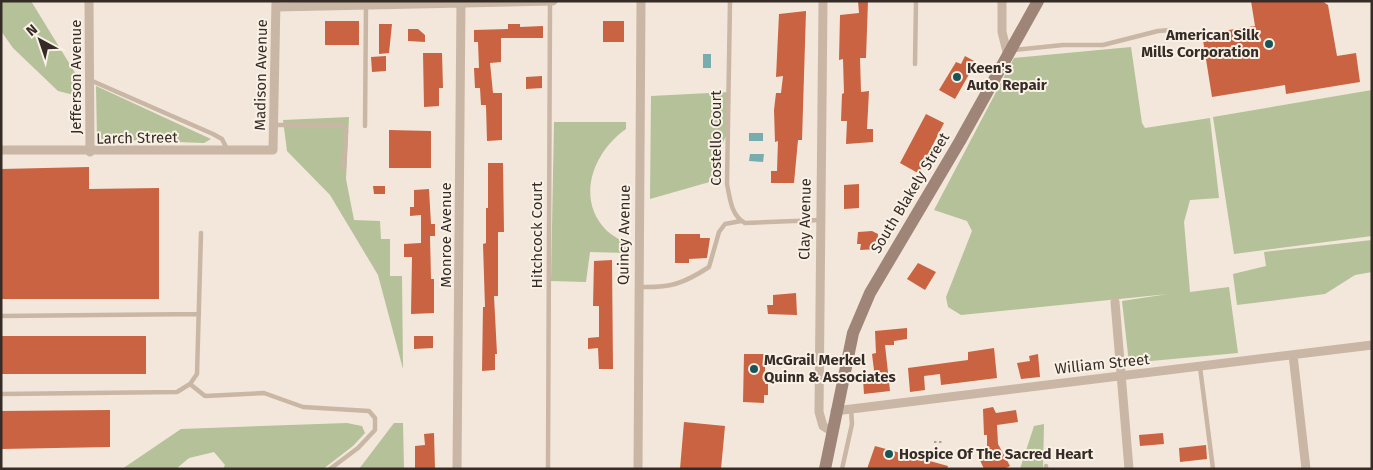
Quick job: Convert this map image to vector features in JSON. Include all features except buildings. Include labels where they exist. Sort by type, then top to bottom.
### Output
[{"type":"main road","name":"South Blakely Street","points":[[835,411],[853,333],[870,293],[1010,53],[1038,1]]},
{"type":"main road","points":[[825,469],[835,411]]},
{"type":"street","name":"Jefferson Avenue","points":[[90,1],[90,152]]},
{"type":"street","points":[[276,4],[551,1]]},
{"type":"street","name":"Quincy Avenue","points":[[638,469],[637,287],[641,1]]},
{"type":"street","name":"Clay Avenue","points":[[823,1],[819,412],[823,426],[831,432]]},
{"type":"street","points":[[1002,1],[1002,32],[1010,53]]},
{"type":"street","name":"Monroe Avenue","points":[[457,469],[462,3]]},
{"type":"street","name":"Madison Avenue","points":[[273,150],[276,4]]},
{"type":"street","name":"Larch Street","points":[[1,150],[90,152],[273,150]]},
{"type":"street","points":[[1115,302],[1129,469]]},
{"type":"street","name":"William Street","points":[[835,411],[1372,345]]},
{"type":"street","points":[[1293,355],[1306,469]]},
{"type":"lane","name":"Hitchcock Court","points":[[548,469],[551,1]]},
{"type":"lane","name":"Costello Court","points":[[730,1],[728,184],[734,211],[737,219],[741,221]]},
{"type":"lane","points":[[916,1],[916,64]]},
{"type":"lane","points":[[365,126],[366,3]]},
{"type":"lane","points":[[1010,53],[1063,45],[1103,45],[1158,31],[1172,30]]},
{"type":"lane","points":[[90,80],[222,138],[228,150]]},
{"type":"lane","points":[[273,125],[343,125],[346,131],[344,168]]},
{"type":"lane","points":[[637,287],[664,288],[685,282],[709,267],[719,232],[725,224],[741,221],[745,223],[821,220]]},
{"type":"lane","points":[[1,394],[177,392],[190,384],[197,374],[201,233]]},
{"type":"lane","points":[[1,316],[199,314]]},
{"type":"lane","points":[[1200,367],[1213,469]]},
{"type":"lane","points":[[190,384],[206,396],[264,393],[303,407],[369,410],[375,418],[375,430],[358,448],[330,469]]},
{"type":"lane","points":[[842,469],[852,424],[851,409]]},
{"type":"path","points":[[934,442],[942,442]]},
{"type":"green space","points":[[1,1],[31,1],[77,76],[78,96],[58,91],[13,48],[1,31]]},
{"type":"green space","points":[[1131,47],[1142,123],[1145,128],[1210,118],[1219,198],[1190,200],[1184,222],[1190,292],[1229,287],[1238,353],[1129,363],[1122,301],[1168,294],[961,315],[948,307],[946,297],[972,231],[967,221],[934,210],[1014,58]]},
{"type":"green space","points":[[96,86],[211,139],[204,143],[97,139]]},
{"type":"green space","points":[[1372,90],[1372,236],[1234,254],[1213,117]]},
{"type":"green space","points":[[729,92],[726,136],[721,146],[720,179],[650,199],[651,96]]},
{"type":"green space","points":[[349,117],[346,179],[354,220],[380,221],[381,239],[390,239],[390,276],[402,276],[403,369],[378,275],[330,195],[287,151],[283,120]]},
{"type":"green space","points":[[554,122],[626,122],[626,129],[615,138],[597,162],[590,190],[592,204],[597,217],[608,232],[626,243],[627,253],[590,252],[586,282],[551,281]]},
{"type":"green space","points":[[1372,240],[1372,272],[1355,275],[1325,294],[1237,305],[1233,274],[1266,266],[1264,252]]},
{"type":"green space","points":[[347,423],[362,426],[365,433],[353,446],[323,469],[223,469],[225,465],[214,452],[189,458],[176,469],[122,469],[181,429]]},
{"type":"green space","points":[[394,423],[403,423],[404,469],[359,469]]},
{"type":"green space","points":[[1044,424],[1043,469],[1020,469],[1034,426]]},
{"type":"water","points":[[703,54],[711,54],[711,68],[703,68]]},
{"type":"water","points":[[749,133],[763,133],[763,141],[749,141]]},
{"type":"water","points":[[750,154],[764,154],[763,162],[749,161]]},
{"type":"place","name":"American Silk Mills Corporation","points":[[1269,44]]},
{"type":"place","name":"Keen's Auto Repair","points":[[957,77]]},
{"type":"place","name":"McGrail Merkel Quinn & Associates","points":[[754,369]]},
{"type":"place","name":"Hospice Of The Sacred Heart","points":[[889,454]]}]
